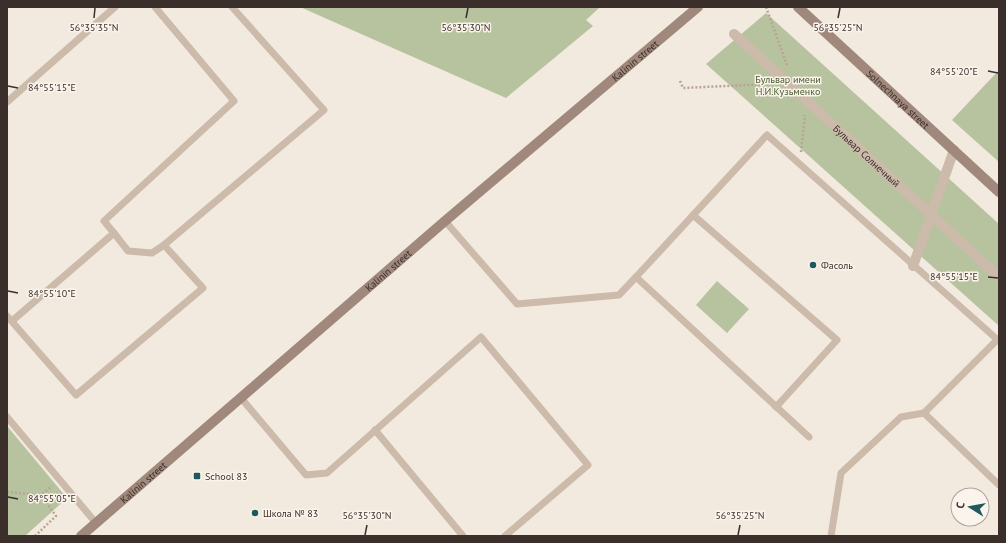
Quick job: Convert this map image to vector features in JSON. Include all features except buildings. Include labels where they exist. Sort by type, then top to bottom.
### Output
[{"type":"main road","name":"Kalinin street","points":[[81,536],[445,221],[698,7]]},
{"type":"main road","name":"Solnechnaya street","points":[[798,7],[999,192]]},
{"type":"street","name":"Бульвар Солнечный","points":[[734,34],[999,277]]},
{"type":"street","points":[[913,266],[954,150]]},
{"type":"lane","points":[[7,102],[115,7]]},
{"type":"lane","points":[[155,7],[234,101],[104,221],[128,251],[152,253],[164,245],[324,110],[232,7]]},
{"type":"lane","points":[[445,221],[517,304],[619,295],[767,135],[998,340],[924,413],[901,417],[841,473],[831,536]]},
{"type":"lane","points":[[693,215],[837,340],[776,407]]},
{"type":"lane","points":[[114,233],[9,319],[76,395],[203,288],[164,245]]},
{"type":"lane","points":[[636,277],[809,436]]},
{"type":"lane","points":[[241,398],[306,475],[327,473],[481,337],[588,465],[505,536]]},
{"type":"lane","points":[[924,413],[999,484]]},
{"type":"lane","points":[[7,417],[96,523]]},
{"type":"lane","points":[[375,430],[463,536]]},
{"type":"path","points":[[680,81],[683,88],[787,83]]},
{"type":"path","points":[[7,492],[41,495],[56,516],[35,536]]},
{"type":"green space","points":[[300,7],[600,7],[586,20],[593,26],[506,98]]},
{"type":"green space","name":"Бульвар имени Н.И.Кузьменко","points":[[766,13],[999,224],[999,326],[706,64]]},
{"type":"green space","points":[[999,70],[999,162],[952,120]]},
{"type":"green space","points":[[717,281],[749,309],[727,333],[696,305]]},
{"type":"green space","points":[[7,426],[67,498],[25,536],[7,536]]},
{"type":"place","name":"Фасоль","points":[[813,265]]},
{"type":"place","name":"School 83","points":[[197,476]]},
{"type":"place","name":"Школа № 83","points":[[255,513]]}]
